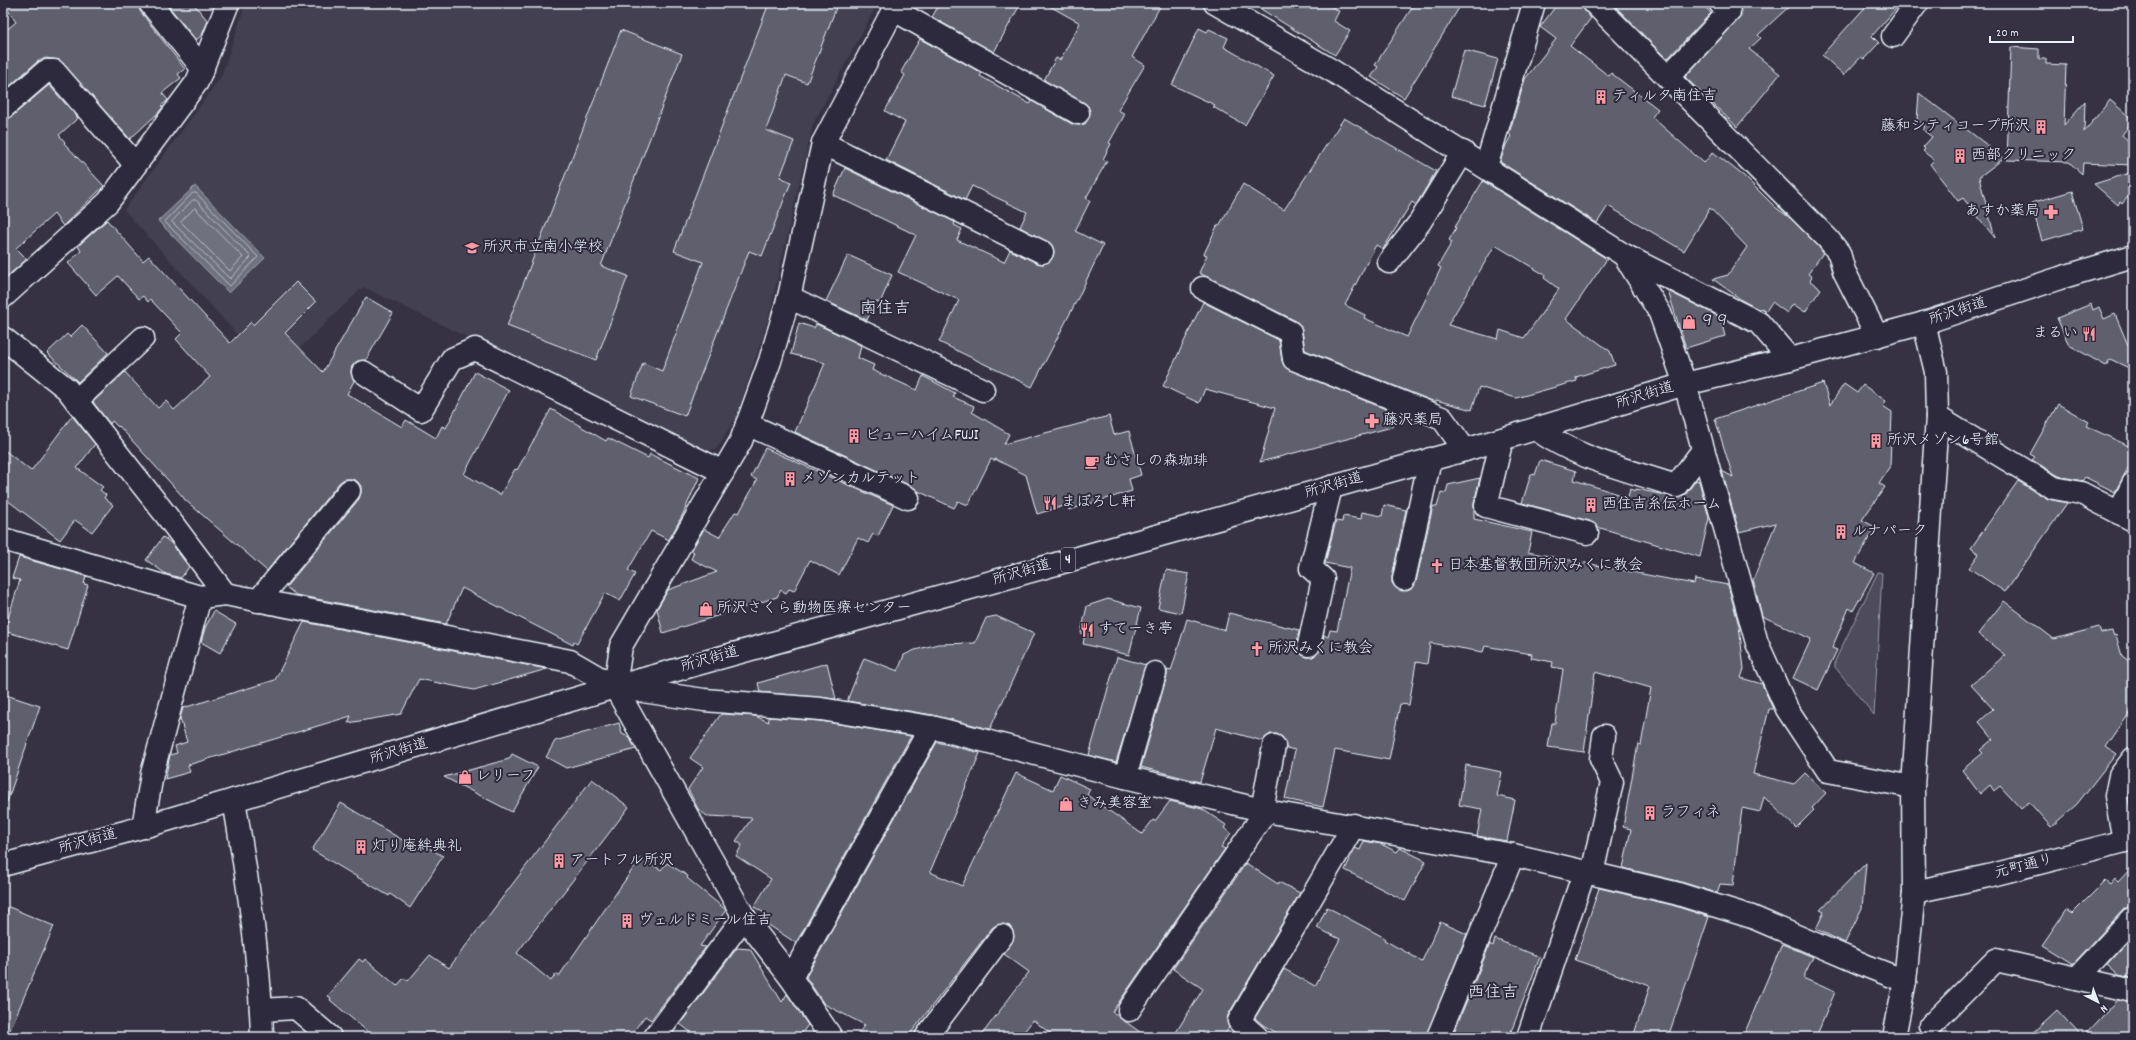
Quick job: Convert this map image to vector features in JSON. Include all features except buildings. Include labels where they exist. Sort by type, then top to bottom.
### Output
[{"type":"street","points":[[150,3],[203,69]]},
{"type":"street","points":[[3,298],[108,202],[197,82],[228,3]]},
{"type":"street","points":[[1215,3],[1331,70],[1624,255],[1759,323],[1790,359]]},
{"type":"street","points":[[1486,167],[1534,3]]},
{"type":"street","points":[[1594,3],[1828,239],[1839,253],[1844,271],[1877,336]]},
{"type":"street","points":[[1668,77],[1730,12],[1720,3]]},
{"type":"street","points":[[1893,36],[1917,3]]},
{"type":"street","points":[[831,1037],[791,978],[744,917],[615,687],[621,646],[741,441],[770,361],[789,297],[823,143],[839,110],[896,7],[1078,113]]},
{"type":"street","points":[[3,108],[46,71],[54,71],[135,164]]},
{"type":"street","points":[[823,143],[1042,252]]},
{"type":"street","points":[[1389,262],[1420,222],[1463,152]]},
{"type":"street","points":[[1624,255],[1660,313],[1685,384],[1757,643],[1787,709],[1828,772],[1913,786]]},
{"type":"street","name":"所沢街道","points":[[3,865],[143,827],[615,687],[1465,450],[1685,384],[1790,359],[1924,323],[2060,278],[2133,256]]},
{"type":"street","points":[[1203,288],[1290,332],[1294,359],[1442,418],[1465,450]]},
{"type":"street","points":[[789,297],[983,390]]},
{"type":"street","points":[[1894,1037],[1905,980],[1914,892],[1913,786],[1937,417],[1936,372],[1924,323]]},
{"type":"street","points":[[3,338],[66,389],[225,594]]},
{"type":"street","points":[[76,401],[143,338]]},
{"type":"street","points":[[363,372],[421,410],[452,359],[475,349],[723,472]]},
{"type":"street","points":[[1937,417],[2054,488],[2081,493],[2126,516],[2133,484]]},
{"type":"street","points":[[747,424],[908,498]]},
{"type":"street","points":[[1536,429],[1553,441],[1572,451],[1676,486],[1703,450]]},
{"type":"street","points":[[1502,439],[1486,506],[1587,534]]},
{"type":"street","points":[[1404,579],[1430,460]]},
{"type":"street","points":[[1308,645],[1323,579],[1311,568],[1331,487]]},
{"type":"street","points":[[258,601],[349,491]]},
{"type":"street","points":[[3,539],[200,598],[225,594],[570,661],[615,687],[704,700],[821,709],[931,727],[1264,811],[1354,825],[1513,855],[1675,893],[1752,917],[1869,967],[1905,980]]},
{"type":"street","points":[[143,827],[152,774],[200,598]]},
{"type":"street","points":[[1125,777],[1155,673]]},
{"type":"street","points":[[791,978],[931,727]]},
{"type":"street","points":[[1528,1037],[1588,873],[1612,782],[1601,759],[1604,736]]},
{"type":"street","points":[[1129,1010],[1264,811],[1274,746]]},
{"type":"street","points":[[2128,840],[2116,796],[2120,776],[2133,759]]},
{"type":"street","points":[[234,800],[246,875],[261,1010],[262,1037]]},
{"type":"street","points":[[1258,1037],[1239,1021],[1354,825]]},
{"type":"street","name":"元町通り","points":[[1914,892],[1988,876],[2128,840]]},
{"type":"street","points":[[1438,1037],[1513,855]]},
{"type":"street","points":[[655,1037],[744,917]]},
{"type":"street","points":[[2077,978],[2133,918]]},
{"type":"street","points":[[926,1037],[1002,936]]},
{"type":"street","points":[[1901,1006],[1934,1031],[1996,960],[2133,990]]},
{"type":"street","points":[[261,1010],[296,1008],[330,1037]]},
{"type":"shaded area","name":"所沢市立南小学校","points":[[246,3],[878,3],[813,124],[768,320],[736,417],[717,448],[706,452],[363,287],[273,374],[124,210],[221,77]]},
{"type":"shaded area","points":[[1878,572],[1882,573],[1874,715],[1835,667],[1835,661]]},
{"type":"water","points":[[195,186],[265,258],[229,293],[158,221]]},
{"type":"place","name":"ティルタ南住吉","points":[[1601,97]]},
{"type":"place","name":"藤和シティコープ所沢","points":[[2041,127]]},
{"type":"place","name":"西部クリニック","points":[[1960,156]]},
{"type":"place","name":"あすか薬局","points":[[2051,212]]},
{"type":"place","name":"所沢市立南小学校","points":[[472,248]]},
{"type":"place","name":"９９","points":[[1689,322]]},
{"type":"place","name":"まるい","points":[[2089,334]]},
{"type":"place","name":"藤沢薬局","points":[[1372,421]]},
{"type":"place","name":"ビューハイムFUJI","points":[[854,436]]},
{"type":"place","name":"所沢メゾン6号館","points":[[1876,441]]},
{"type":"place","name":"むさしの森珈琲","points":[[1092,462]]},
{"type":"place","name":"メゾンカルテット","points":[[790,479]]},
{"type":"place","name":"まぼろし軒","points":[[1050,503]]},
{"type":"place","name":"西住吉糸伝ホーム","points":[[1591,505]]},
{"type":"place","name":"ルナパーク","points":[[1841,532]]},
{"type":"place","name":"日本基督教団所沢みくに教会","points":[[1437,566]]},
{"type":"place","name":"所沢さくら動物医療センター","points":[[706,609]]},
{"type":"place","name":"すてーき亭","points":[[1087,630]]},
{"type":"place","name":"所沢みくに教会","points":[[1257,649]]},
{"type":"place","name":"レリーフ","points":[[465,777]]},
{"type":"place","name":"きみ美容室","points":[[1066,804]]},
{"type":"place","name":"ラフィネ","points":[[1650,813]]},
{"type":"place","name":"灯り庵絆典礼","points":[[361,847]]},
{"type":"place","name":"アートフル所沢","points":[[559,861]]},
{"type":"place","name":"ヴェルドミール住吉","points":[[627,921]]},
{"type":"district","name":"南住吉","points":[[885,310]]},
{"type":"district","name":"西住吉","points":[[1493,994]]}]
